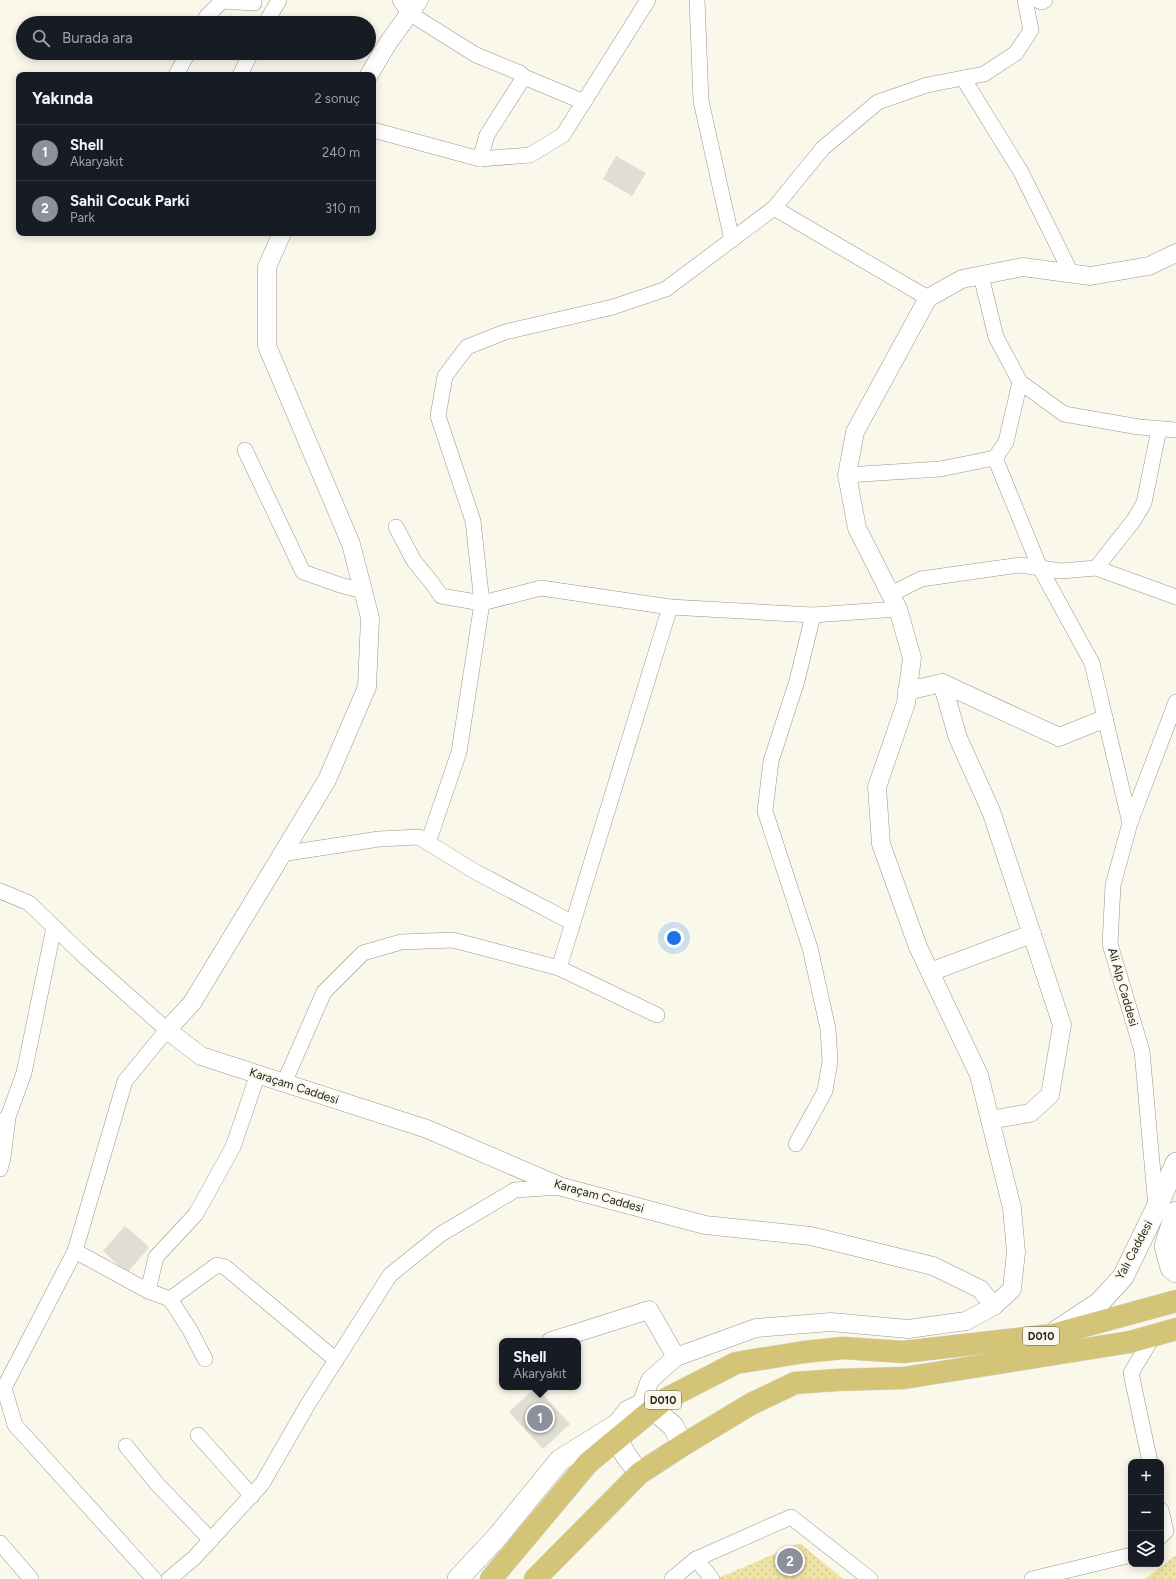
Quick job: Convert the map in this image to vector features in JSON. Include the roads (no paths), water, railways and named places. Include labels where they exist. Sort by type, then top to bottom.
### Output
[{"type":"highway","name":"D010","points":[[491,1579],[588,1464],[618,1431],[647,1407],[664,1400],[736,1363],[804,1352],[835,1349],[903,1352],[1052,1335],[1176,1301]]},
{"type":"highway","name":"D010","points":[[535,1579],[640,1473],[751,1404],[795,1383],[904,1378],[1130,1342],[1176,1329]]},
{"type":"main road","name":"Yalı Caddesi","points":[[1176,1163],[1166,1210],[1165,1246],[1171,1268],[1176,1272]]},
{"type":"main road","name":"Yalı Caddesi","points":[[1052,1335],[1098,1303],[1123,1277],[1166,1210]]},
{"type":"main road","points":[[647,1407],[673,1426],[683,1445]]},
{"type":"main road","points":[[458,1579],[497,1536],[560,1460],[618,1431],[627,1459],[640,1473]]},
{"type":"street","points":[[270,16],[279,0]]},
{"type":"street","points":[[376,131],[480,158],[530,155],[563,135],[648,0]]},
{"type":"street","points":[[697,0],[701,101],[732,240]]},
{"type":"street","points":[[428,843],[459,752],[482,603],[473,520],[438,416],[445,376],[467,347],[505,332],[613,307],[666,289],[774,208],[823,148],[878,102],[927,85],[984,74],[1016,53],[1031,30],[1025,0]]},
{"type":"street","points":[[1037,0],[1042,2],[1045,0]]},
{"type":"street","points":[[207,16],[222,1],[254,3]]},
{"type":"street","points":[[371,72],[409,4],[476,55],[584,102]]},
{"type":"street","points":[[178,72],[184,60]]},
{"type":"street","points":[[242,72],[248,60]]},
{"type":"street","points":[[480,158],[487,136],[524,77]]},
{"type":"street","points":[[963,78],[1022,172],[1071,273]]},
{"type":"street","points":[[774,208],[928,298]]},
{"type":"street","points":[[154,1579],[15,1425],[2,1390],[75,1251],[125,1081],[192,1003],[327,780],[367,686],[370,618],[351,544],[267,346],[267,267],[281,236]]},
{"type":"street","points":[[647,1407],[650,1380],[676,1357],[756,1328],[831,1322],[908,1329],[966,1321],[994,1306],[1012,1289],[1016,1252],[1012,1208],[979,1075],[918,947],[881,844],[877,788],[906,703],[912,658],[894,601],[857,528],[847,475],[854,432],[928,298],[962,280],[1023,267],[1090,276],[1149,266],[1176,253]]},
{"type":"street","points":[[981,276],[996,337],[1020,382],[1064,414],[1139,427],[1176,430]]},
{"type":"street","points":[[847,475],[940,469],[995,458],[1006,442],[1020,382]]},
{"type":"street","points":[[1096,568],[1134,520],[1144,504],[1159,429]]},
{"type":"street","points":[[244,450],[303,572],[340,585],[363,591]]},
{"type":"street","points":[[995,458],[1040,568],[1092,663],[1104,719],[1130,823]]},
{"type":"street","points":[[396,527],[414,562],[441,596],[482,603],[541,588],[670,607],[813,615],[894,601],[921,579],[1020,565],[1061,571],[1096,568],[1176,597]]},
{"type":"street","points":[[559,968],[670,607]]},
{"type":"street","points":[[796,1144],[825,1091],[830,1061],[828,1030],[810,948],[765,811],[771,761],[797,681],[813,615]]},
{"type":"street","points":[[907,691],[942,683],[1059,737],[1104,719]]},
{"type":"street","points":[[942,683],[958,738],[992,811],[1062,1025],[1050,1095],[1030,1113],[990,1120]]},
{"type":"street","name":"Ali Alp Caddesi","points":[[1166,1210],[1142,1051],[1110,944],[1113,885],[1130,823],[1176,702]]},
{"type":"street","points":[[282,854],[378,839],[419,837],[474,871],[573,923]]},
{"type":"street","points":[[0,891],[29,903],[86,958],[168,1030]]},
{"type":"street","points":[[0,1169],[3,1158],[4,1120],[24,1073],[54,927]]},
{"type":"street","points":[[930,972],[1032,934]]},
{"type":"street","points":[[284,1083],[324,992],[363,953],[401,942],[453,940],[559,968],[657,1015]]},
{"type":"street","name":"Karaçam Caddesi","points":[[168,1030],[201,1056],[427,1129],[562,1187],[705,1224],[811,1236],[933,1266],[980,1289],[994,1306]]},
{"type":"street","points":[[148,1291],[156,1257],[196,1214],[233,1147],[258,1074]]},
{"type":"street","points":[[169,1579],[194,1558],[262,1484],[308,1404],[390,1275],[441,1234],[515,1190],[562,1187]]},
{"type":"street","points":[[75,1251],[148,1291],[170,1299],[190,1330],[205,1359]]},
{"type":"street","points":[[170,1299],[217,1265],[225,1267],[336,1360]]},
{"type":"street","points":[[560,1338],[649,1310],[676,1357]]},
{"type":"street","points":[[1149,1459],[1131,1373],[1154,1335]]},
{"type":"street","points":[[198,1435],[252,1496]]},
{"type":"street","points":[[126,1446],[158,1485],[211,1540]]},
{"type":"street","points":[[672,1579],[696,1559],[790,1517],[870,1579]]},
{"type":"street","points":[[1164,1522],[1166,1530],[1164,1532]]},
{"type":"street","points":[[0,1543],[31,1579]]},
{"type":"street","points":[[1032,1579],[1128,1556]]},
{"type":"street","points":[[696,1559],[712,1579]]},
{"type":"place","name":"Shell","points":[[540,1418]]},
{"type":"place","name":"Sahil Cocuk Parki","points":[[790,1561]]}]
